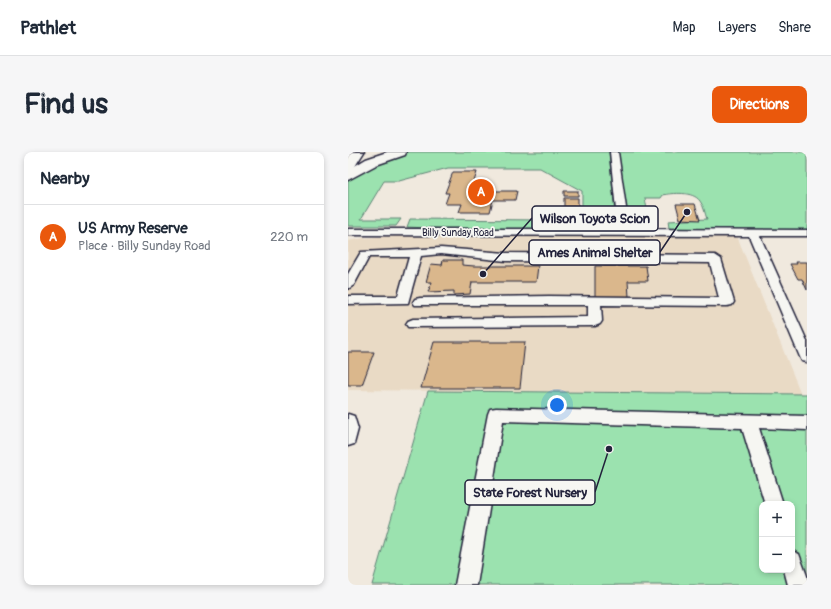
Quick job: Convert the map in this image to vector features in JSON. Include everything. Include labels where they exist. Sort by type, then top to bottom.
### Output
[{"type":"highway","points":[[348,176],[371,162],[400,152]]},
{"type":"main road","points":[[348,168],[358,152]]},
{"type":"street","points":[[614,152],[624,233]]},
{"type":"street","name":"Billy Sunday Road","points":[[348,232],[807,233]]},
{"type":"street","points":[[753,233],[807,357]]},
{"type":"street","points":[[348,285],[365,254],[441,251],[514,257],[715,258],[727,302],[594,300],[420,302]]},
{"type":"street","points":[[348,300],[404,300],[416,253]]},
{"type":"street","points":[[413,324],[595,321],[594,300]]},
{"type":"street","points":[[466,585],[496,414],[807,423]]},
{"type":"street","points":[[348,420],[350,428],[348,439]]},
{"type":"street","points":[[749,422],[773,501]]},
{"type":"street","points":[[795,571],[799,585]]},
{"type":"shaded area","points":[[409,235],[737,236],[801,394],[348,390],[348,241],[364,238]]},
{"type":"green space","points":[[408,152],[609,152],[616,225],[607,230],[558,228],[558,213],[582,213],[582,191],[540,168],[448,168],[399,181],[384,181],[361,219],[401,219],[396,226],[348,226],[348,181],[369,167]]},
{"type":"green space","points":[[618,152],[807,152],[807,230],[669,228],[668,221],[707,219],[702,205],[697,198],[688,194],[677,193],[663,195],[661,198],[645,198],[649,221],[657,221],[656,227],[642,230],[628,228]]},
{"type":"green space","points":[[548,213],[548,226],[544,229],[449,229],[407,227],[410,219],[544,220]]},
{"type":"green space","points":[[428,391],[807,394],[807,585],[372,585]]},
{"type":"building","points":[[453,172],[477,172],[471,191],[517,191],[515,200],[493,200],[490,212],[459,212],[462,204],[445,204],[449,193],[445,193]]},
{"type":"building","points":[[564,191],[578,191],[578,196],[564,196]]},
{"type":"building","points":[[564,198],[578,198],[578,207],[564,207]]},
{"type":"building","points":[[676,204],[695,204],[700,220],[680,219]]},
{"type":"building","points":[[443,260],[462,260],[462,265],[474,266],[538,266],[536,282],[472,282],[470,294],[454,295],[454,291],[428,292],[432,282],[426,282],[431,264],[442,265]]},
{"type":"building","points":[[796,262],[807,262],[807,290],[802,279],[798,279],[790,264],[797,264]]},
{"type":"building","points":[[595,266],[646,266],[648,281],[628,281],[629,297],[595,297]]},
{"type":"building","points":[[434,342],[525,342],[520,388],[421,388]]},
{"type":"building","points":[[348,352],[374,352],[362,385],[348,385]]},
{"type":"place","name":"US Army Reserve","points":[[481,192]]},
{"type":"place","name":"Ames Animal Shelter","points":[[687,212]]},
{"type":"place","name":"Wilson Toyota Scion","points":[[483,274]]},
{"type":"place","name":"State Forest Nursery","points":[[609,449]]}]
